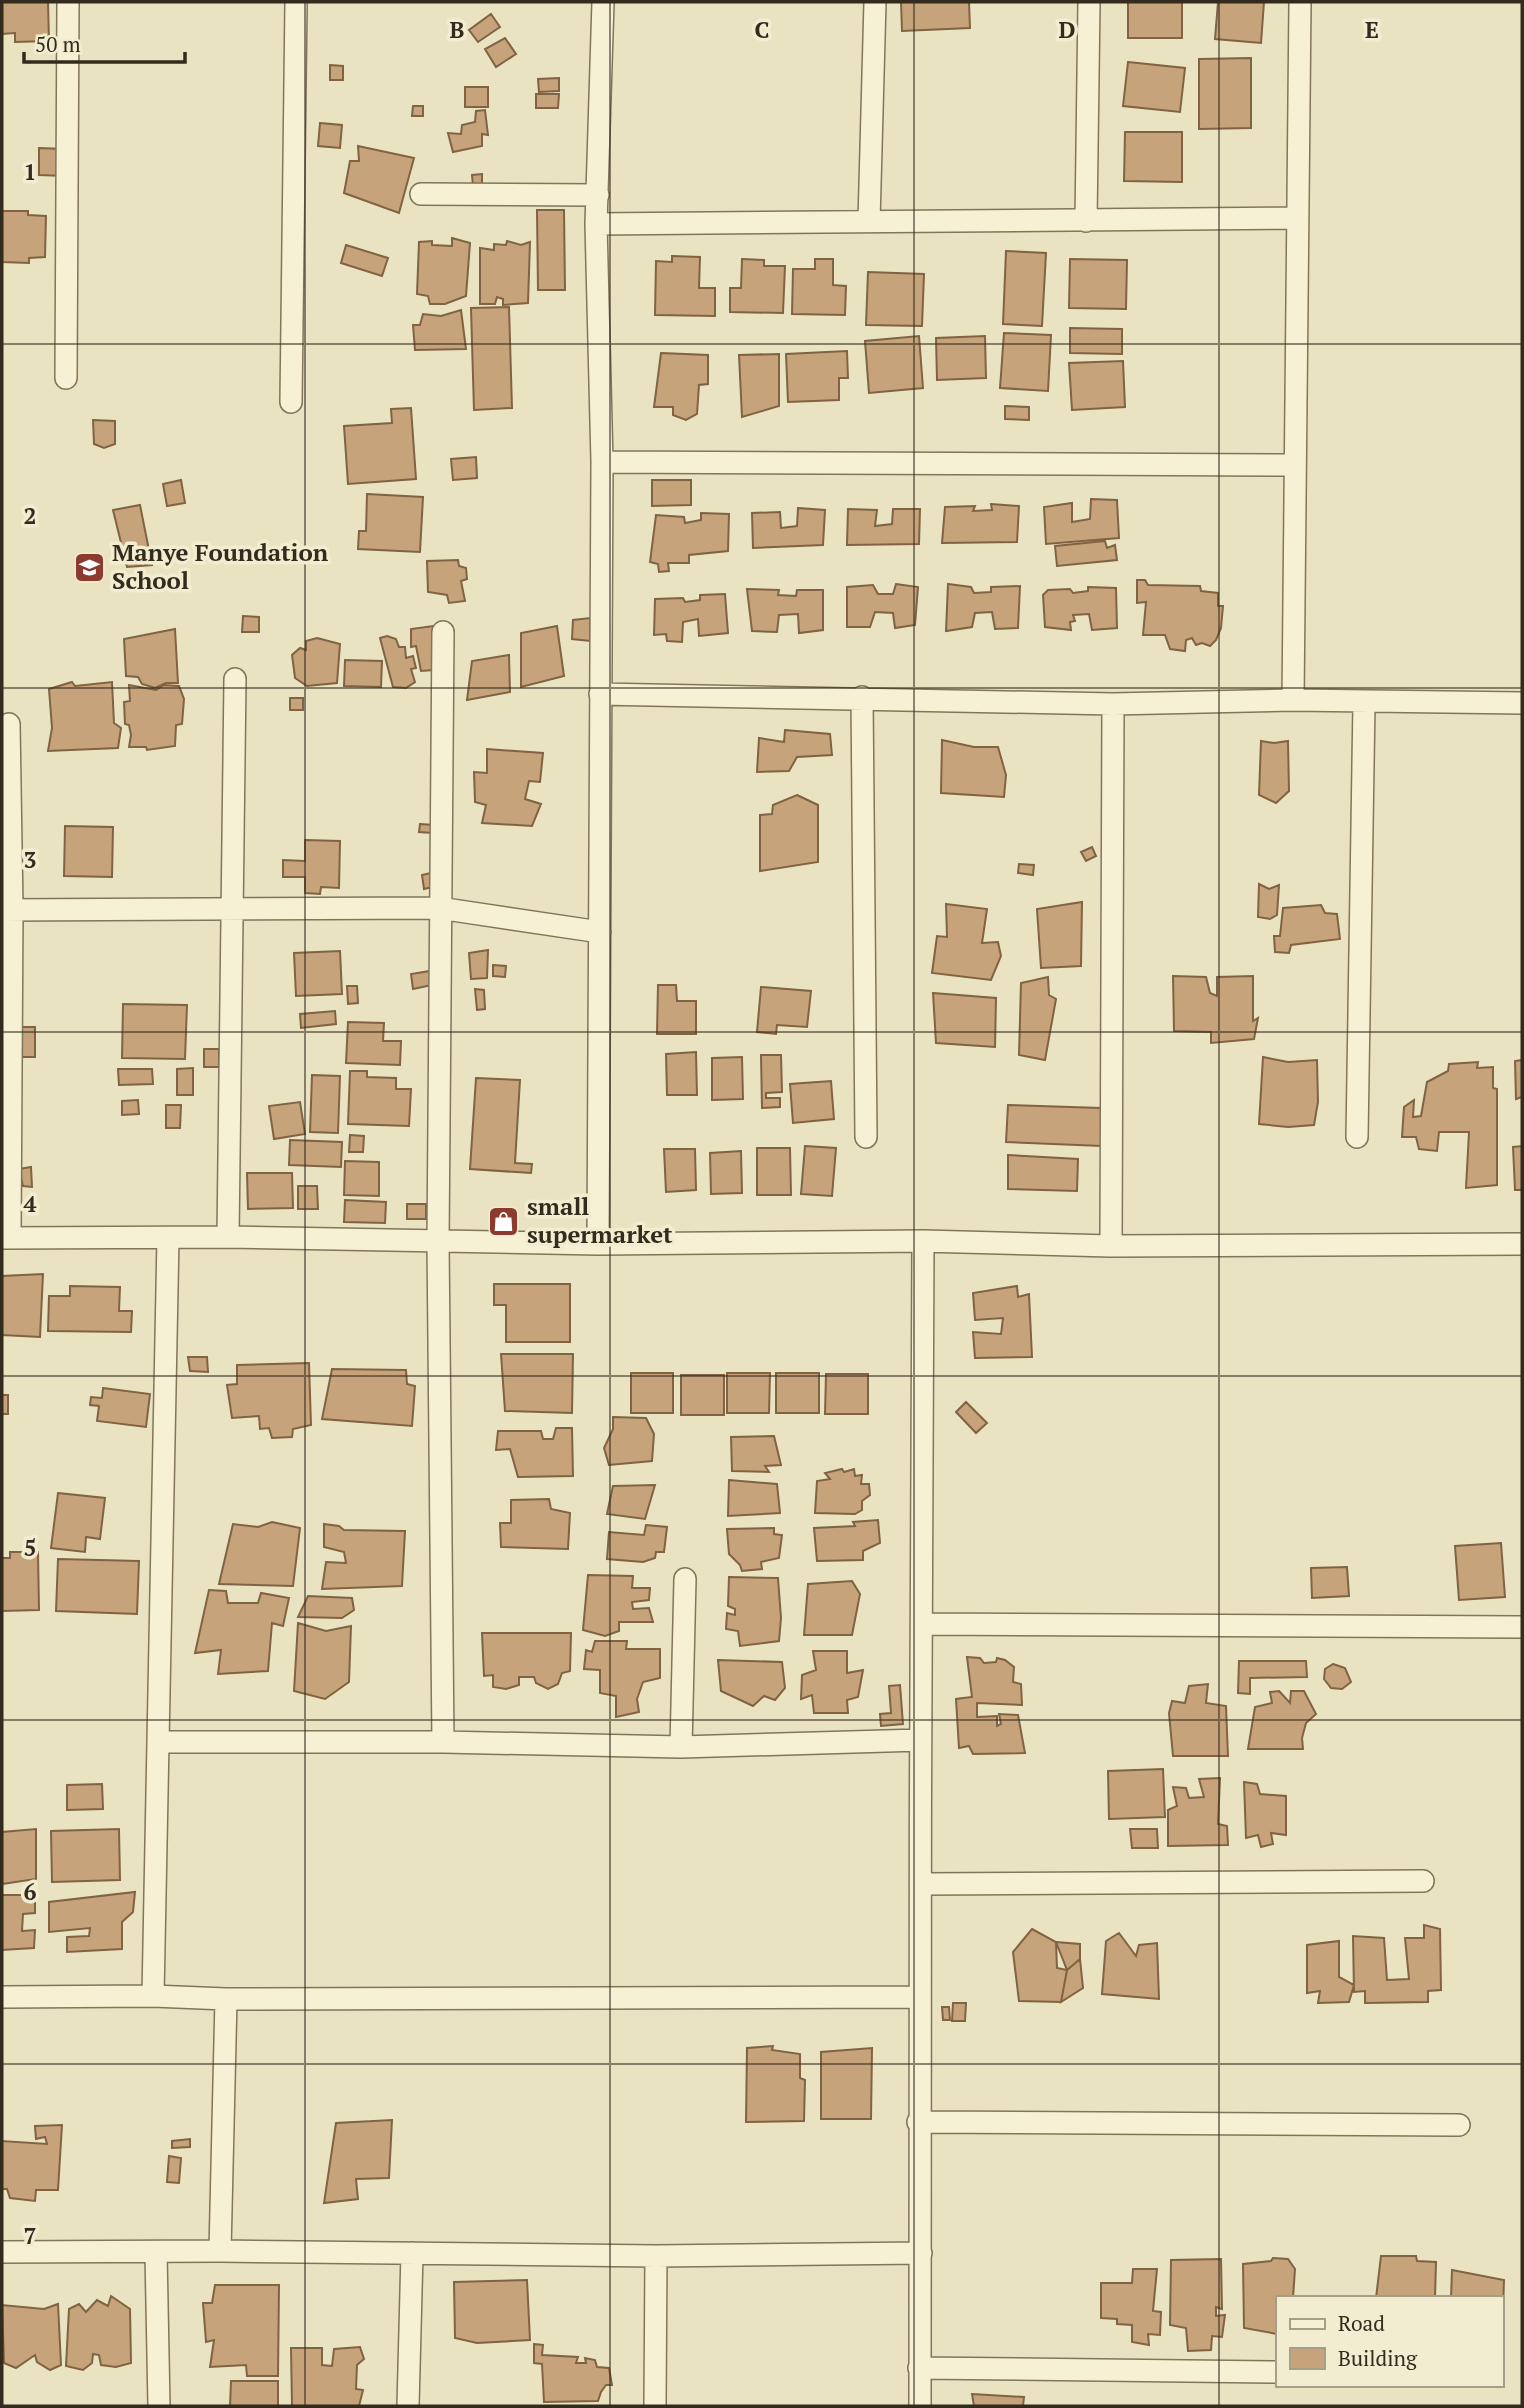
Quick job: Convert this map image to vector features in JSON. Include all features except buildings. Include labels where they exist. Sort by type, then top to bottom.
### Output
[{"type":"street","points":[[66,377],[68,2]]},
{"type":"street","points":[[291,401],[296,2]]},
{"type":"street","points":[[598,1244],[602,462],[596,225],[603,2]]},
{"type":"street","points":[[869,221],[875,2]]},
{"type":"street","points":[[1086,220],[1089,2]]},
{"type":"street","points":[[1293,700],[1295,218],[1300,2]]},
{"type":"street","points":[[421,194],[598,195]]},
{"type":"street","points":[[596,225],[1295,218]]},
{"type":"street","points":[[602,462],[1294,464]]},
{"type":"street","points":[[443,632],[438,1242],[443,1742]]},
{"type":"street","points":[[228,1237],[235,679]]},
{"type":"street","points":[[600,694],[862,697],[1113,704],[1293,700],[1522,703]]},
{"type":"street","points":[[862,697],[866,1137]]},
{"type":"street","points":[[1357,1137],[1364,703]]},
{"type":"street","points":[[1111,1245],[1113,704]]},
{"type":"street","points":[[9,724],[6,1238],[228,1237],[598,1244],[923,1241],[1111,1245],[1522,1244]]},
{"type":"street","points":[[7,909],[439,908],[600,933]]},
{"type":"street","points":[[153,1996],[168,1238]]},
{"type":"street","points":[[920,2406],[918,2122],[922,1884],[920,1740],[923,1241]]},
{"type":"street","points":[[681,1747],[685,1579]]},
{"type":"street","points":[[922,1624],[1522,1627]]},
{"type":"street","points":[[158,1742],[443,1742],[681,1747],[920,1740]]},
{"type":"street","points":[[922,1884],[1423,1881]]},
{"type":"street","points":[[2,1997],[920,1997]]},
{"type":"street","points":[[220,2251],[226,1999]]},
{"type":"street","points":[[918,2122],[1460,2125]]},
{"type":"street","points":[[2,2252],[220,2251],[656,2256],[921,2253]]},
{"type":"street","points":[[156,2253],[159,2406]]},
{"type":"street","points":[[408,2406],[412,2253]]},
{"type":"street","points":[[655,2406],[656,2256]]},
{"type":"street","points":[[919,2368],[1276,2372]]},
{"type":"place","name":"Manye Foundation School","points":[[89,567]]},
{"type":"place","name":"small supermarket","points":[[504,1221]]}]
